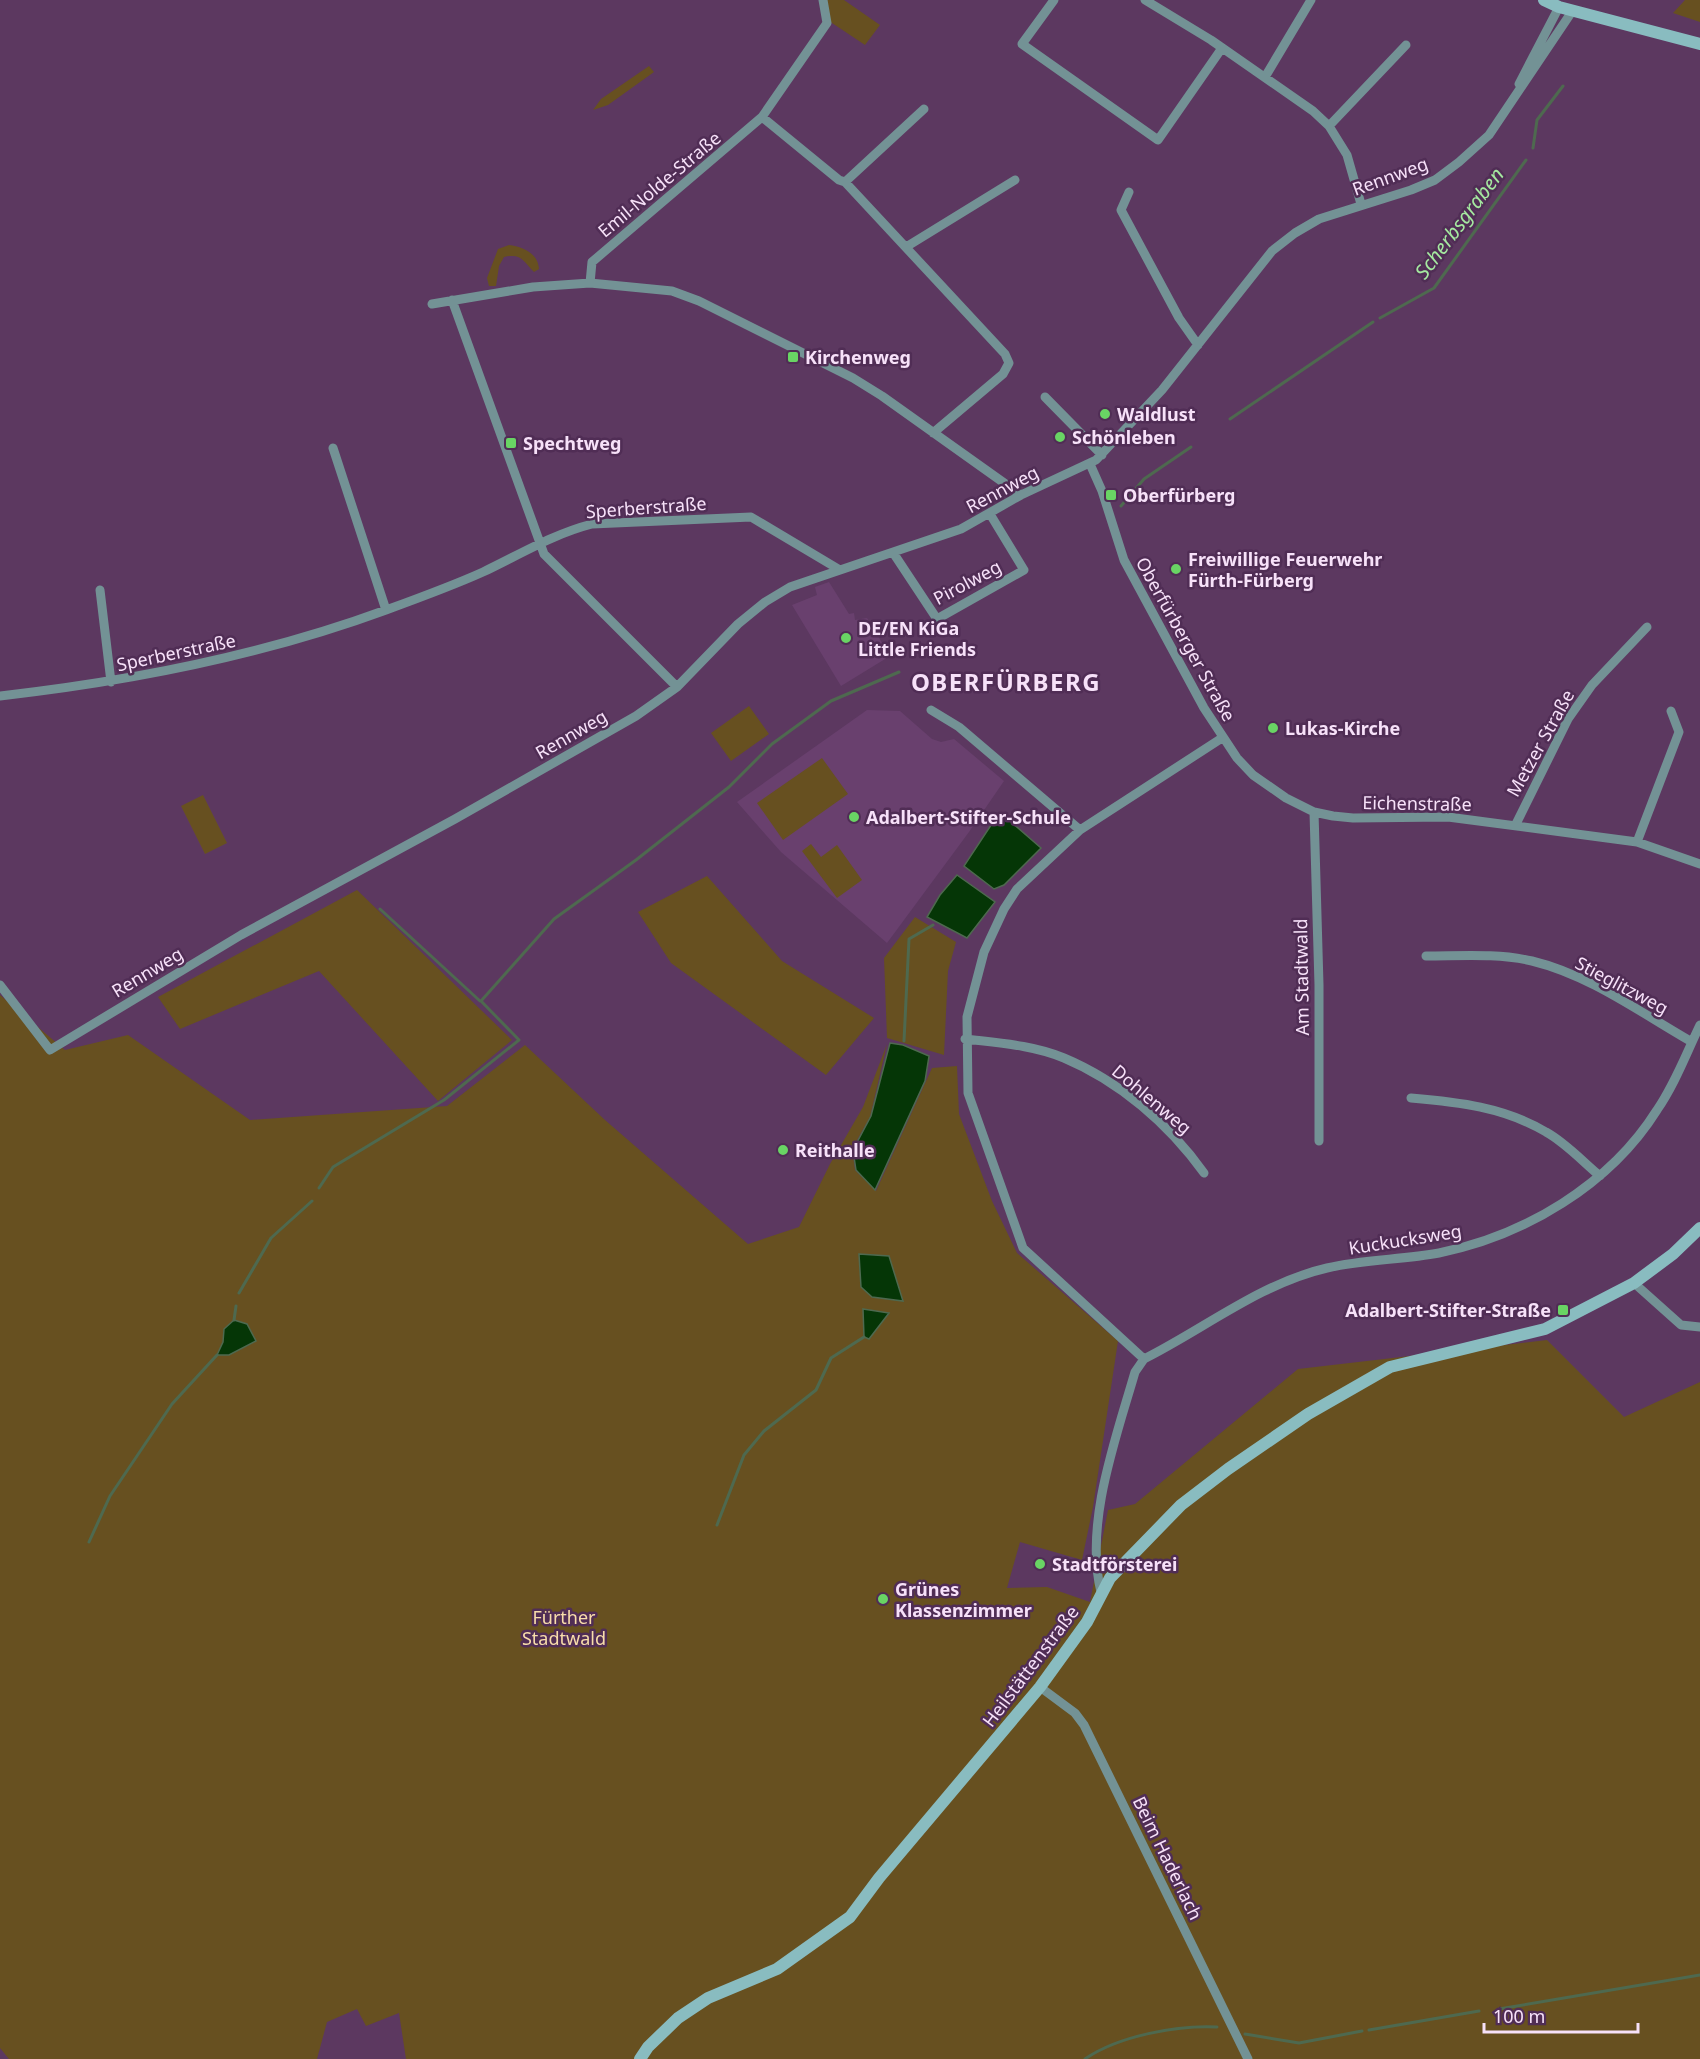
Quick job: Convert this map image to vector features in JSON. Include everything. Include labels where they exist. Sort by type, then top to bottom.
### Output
[{"type":"street","name":"Emil-Nolde-Straße","points":[[590,283],[592,262],[762,117],[827,23],[823,0]]},
{"type":"street","points":[[1054,0],[1023,44],[1158,140],[1222,48]]},
{"type":"street","points":[[1145,0],[1265,77],[1329,126],[1347,155],[1361,204]]},
{"type":"street","points":[[1160,9],[1166,0]]},
{"type":"street","points":[[1265,77],[1311,0]]},
{"type":"street","points":[[1544,0],[1559,7],[1700,44]]},
{"type":"street","name":"Rennweg","points":[[1511,103],[1531,58],[1559,7]]},
{"type":"street","name":"Rennweg","points":[[0,985],[50,1050],[241,935],[455,819],[636,716],[677,687],[738,624],[765,602],[790,587],[894,554],[961,529],[1021,495],[1090,464],[1102,455],[1162,390],[1272,251],[1295,232],[1319,219],[1435,180],[1489,135],[1573,10]]},
{"type":"street","points":[[1329,126],[1406,45]]},
{"type":"street","points":[[845,182],[924,109]]},
{"type":"street","points":[[762,117],[839,180],[845,182],[1002,348],[1009,363],[1003,374],[933,433]]},
{"type":"street","points":[[906,247],[1015,180]]},
{"type":"street","points":[[1129,192],[1121,210],[1179,318],[1198,345]]},
{"type":"street","points":[[432,304],[533,287],[590,283],[672,291],[699,301],[853,378],[1021,495]]},
{"type":"street","points":[[452,300],[540,544],[551,564],[677,687]]},
{"type":"street","points":[[1045,397],[1102,455]]},
{"type":"street","points":[[333,448],[386,610]]},
{"type":"street","name":"Oberfürberger Straße","points":[[1090,464],[1102,491],[1124,560],[1222,738],[1080,830],[1033,872],[1004,909],[984,952],[974,984],[965,1039],[968,1093],[1023,1248],[1144,1359]]},
{"type":"street","name":"Pirolweg","points":[[894,554],[937,619],[1024,570],[990,514]]},
{"type":"street","name":"Sperberstraße","points":[[0,696],[111,682],[197,666],[281,645],[386,610],[469,578],[567,531],[592,524],[751,517],[840,570]]},
{"type":"street","name":"Sperberstraße","points":[[100,590],[111,682]]},
{"type":"street","name":"Metzer Straße","points":[[1516,824],[1568,719],[1592,685],[1647,627]]},
{"type":"street","points":[[931,710],[959,728],[1080,830]]},
{"type":"street","points":[[1637,842],[1679,732],[1671,711]]},
{"type":"street","name":"Eichenstraße","points":[[1222,738],[1253,775],[1286,798],[1314,812],[1353,818],[1448,817],[1516,824],[1637,842],[1700,864]]},
{"type":"street","name":"Am Stadtwald","points":[[1314,812],[1319,985],[1318,1141]]},
{"type":"street","name":"Stieglitzweg","points":[[1426,956],[1482,956],[1531,961],[1579,977],[1692,1042]]},
{"type":"street","name":"Kuckucksweg","points":[[1144,1359],[1265,1292],[1297,1278],[1326,1268],[1438,1253],[1475,1244],[1533,1220],[1600,1176],[1629,1147],[1656,1112],[1676,1079],[1700,1026]]},
{"type":"street","name":"Dohlenweg","points":[[965,1039],[1029,1048],[1063,1058],[1093,1072],[1127,1095],[1170,1131],[1203,1173]]},
{"type":"street","points":[[1411,1098],[1469,1103],[1511,1115],[1547,1132],[1600,1176]]},
{"type":"street","name":"Heilstättenstraße","points":[[640,2059],[648,2047],[678,2018],[708,1998],[777,1969],[850,1917],[1040,1687],[1088,1622],[1101,1592],[1131,1553],[1180,1505],[1308,1414],[1390,1367],[1545,1329],[1634,1283],[1673,1254],[1700,1228]]},
{"type":"street","points":[[1634,1283],[1680,1325],[1700,1328]]},
{"type":"street","points":[[1101,1592],[1095,1564],[1105,1479],[1135,1372],[1144,1359]]},
{"type":"street","name":"Beim Haderlach","points":[[1040,1687],[1075,1713],[1084,1725],[1248,2059]]},
{"type":"shaded area","name":"DE/EN KiGa Little Friends","points":[[829,582],[849,614],[854,613],[855,620],[867,618],[890,656],[841,686],[792,605],[817,595],[815,587]]},
{"type":"shaded area","name":"Adalbert-Stifter-Schule","points":[[867,710],[900,711],[932,739],[941,742],[954,739],[1004,781],[887,943],[781,852],[737,802]]},
{"type":"shaded area","points":[[1003,815],[1041,848],[1004,885],[994,889],[964,866],[997,816]]},
{"type":"shaded area","points":[[957,875],[995,902],[967,938],[927,917],[940,895]]},
{"type":"shaded area","points":[[890,1043],[903,1045],[929,1056],[925,1081],[875,1190],[856,1170],[853,1150],[871,1116]]},
{"type":"shaded area","points":[[859,1254],[889,1256],[903,1301],[872,1297],[861,1287]]},
{"type":"shaded area","points":[[863,1309],[889,1313],[869,1339],[864,1337]]},
{"type":"shaded area","points":[[234,1320],[247,1324],[256,1341],[229,1355],[217,1355],[223,1342],[224,1329]]},
{"type":"green space","points":[[826,0],[844,0],[880,25],[865,45],[829,21]]},
{"type":"green space","points":[[1685,0],[1700,0],[1700,22],[1673,13]]},
{"type":"green space","points":[[649,66],[654,72],[608,105],[593,110],[601,99]]},
{"type":"green space","points":[[509,245],[519,247],[533,255],[539,269],[534,272],[519,257],[504,257],[499,266],[496,286],[489,286],[487,278],[498,249]]},
{"type":"green space","points":[[749,706],[769,734],[731,761],[711,733]]},
{"type":"green space","points":[[822,758],[848,794],[783,840],[757,803]]},
{"type":"green space","points":[[203,795],[227,843],[205,854],[181,806]]},
{"type":"green space","points":[[811,844],[821,857],[837,845],[862,880],[837,898],[802,851]]},
{"type":"green space","points":[[707,876],[782,961],[874,1018],[826,1075],[671,963],[638,912]]},
{"type":"green space","points":[[357,890],[512,1040],[438,1101],[319,971],[180,1029],[158,997]]},
{"type":"green space","points":[[915,917],[956,942],[948,971],[944,1055],[887,1038],[884,958]]},
{"type":"green space","name":"Fürther Stadtwald","points":[[0,995],[65,1050],[128,1035],[250,1120],[447,1106],[525,1045],[605,1120],[748,1244],[799,1227],[830,1164],[863,1107],[887,1044],[870,1117],[852,1149],[855,1170],[876,1191],[932,1068],[957,1066],[959,1114],[992,1201],[1017,1253],[1118,1341],[1093,1507],[1082,1560],[1020,1542],[1007,1588],[1047,1587],[1090,1602],[1108,1510],[1135,1504],[1298,1369],[1547,1340],[1624,1417],[1700,1382],[1700,2059],[406,2059],[399,2013],[366,2026],[357,2009],[327,2022],[317,2059],[9,2059],[0,2048]]},
{"type":"waterway","name":"Scherbsgraben","points":[[1533,148],[1537,120],[1563,86]]},
{"type":"waterway","name":"Scherbsgraben","points":[[1380,318],[1434,288],[1526,160]]},
{"type":"waterway","name":"Scherbsgraben","points":[[1230,419],[1373,322]]},
{"type":"waterway","points":[[1121,506],[1144,479],[1191,447]]},
{"type":"waterway","points":[[319,1188],[333,1167],[444,1100],[519,1040],[481,1001],[554,919],[636,860],[729,787],[772,744],[831,701],[899,672]]},
{"type":"waterway","points":[[380,909],[480,1001]]},
{"type":"waterway","points":[[904,1041],[909,939],[933,925]]},
{"type":"waterway","points":[[239,1293],[271,1238],[312,1201]]},
{"type":"waterway","points":[[234,1320],[236,1306]]},
{"type":"waterway","name":"Scherbsgraben","points":[[717,1525],[744,1455],[764,1431],[816,1390],[831,1358],[864,1337]]},
{"type":"waterway","points":[[89,1542],[110,1496],[172,1404],[217,1355]]},
{"type":"waterway","points":[[1499,2009],[1700,1975]]},
{"type":"waterway","points":[[1369,2030],[1479,2011]]},
{"type":"waterway","points":[[1085,2059],[1131,2038],[1166,2030],[1217,2027]]},
{"type":"waterway","points":[[1245,2034],[1299,2043],[1362,2031]]},
{"type":"place","name":"Kirchenweg","points":[[793,357]]},
{"type":"place","name":"Waldlust","points":[[1105,414]]},
{"type":"place","name":"Schönleben","points":[[1060,437]]},
{"type":"place","name":"Spechtweg","points":[[511,443]]},
{"type":"place","name":"Oberfürberg","points":[[1111,495]]},
{"type":"place","name":"Freiwillige Feuerwehr Fürth-Fürberg","points":[[1176,569]]},
{"type":"place","name":"DE/EN KiGa Little Friends","points":[[846,638]]},
{"type":"place","name":"Lukas-Kirche","points":[[1273,728]]},
{"type":"place","name":"Adalbert-Stifter-Schule","points":[[854,817]]},
{"type":"place","name":"Reithalle","points":[[783,1150]]},
{"type":"place","name":"Adalbert-Stifter-Straße","points":[[1563,1310]]},
{"type":"place","name":"Stadtförsterei","points":[[1040,1564]]},
{"type":"place","name":"Grünes Klassenzimmer","points":[[883,1599]]},
{"type":"district","name":"OBERFÜRBERG","points":[[1006,681]]}]
